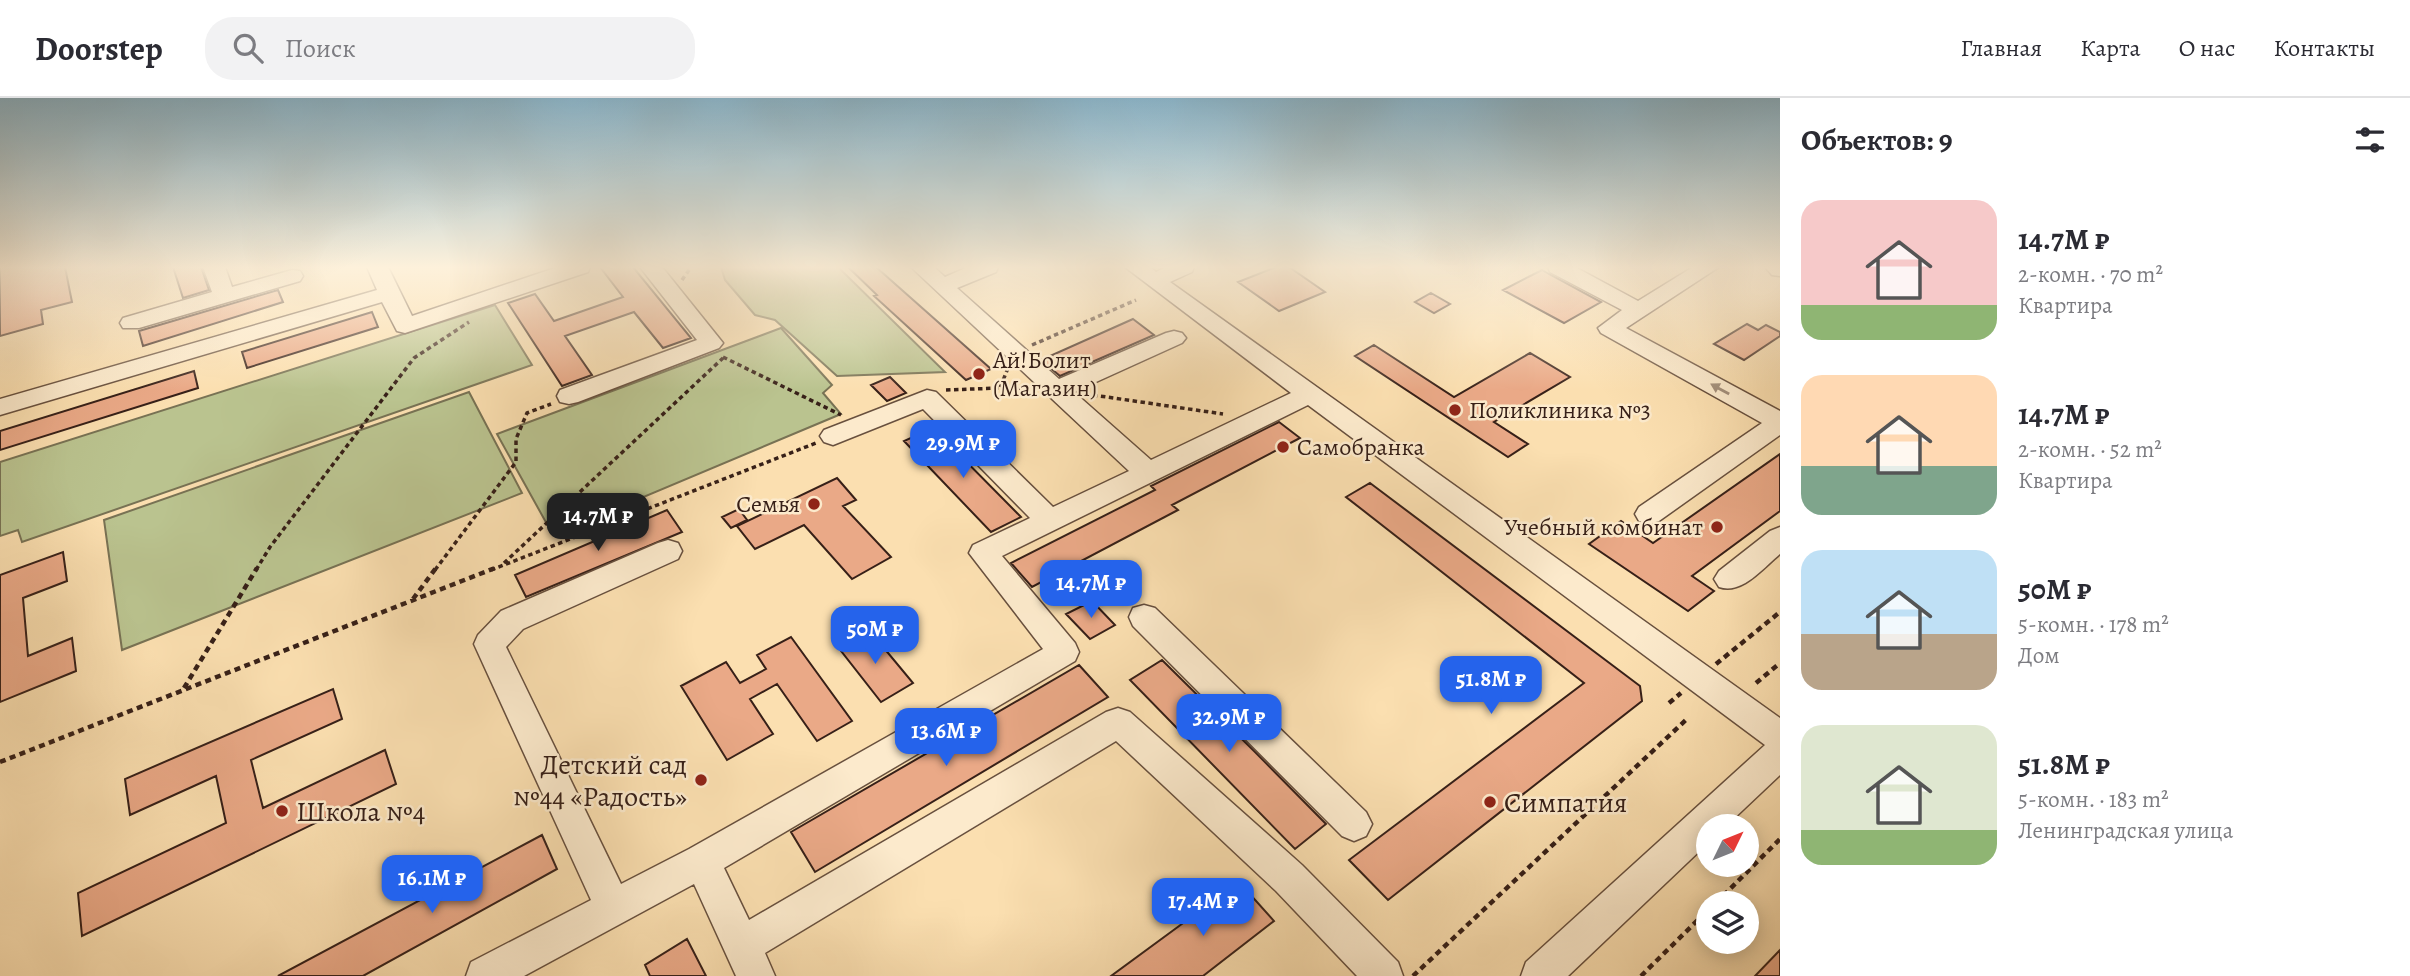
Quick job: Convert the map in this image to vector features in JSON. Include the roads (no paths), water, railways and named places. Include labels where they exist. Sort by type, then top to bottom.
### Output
[{"type":"street","points":[[131,323],[183,308]]},
{"type":"street","points":[[0,407],[338,308]]},
{"type":"street","points":[[396,308],[405,326],[458,308]]},
{"type":"street","points":[[569,396],[717,350],[683,308]]},
{"type":"street","points":[[966,308],[1148,473]]},
{"type":"street","points":[[1180,308],[1310,394],[1780,737]]},
{"type":"street","points":[[1641,308],[1609,328],[1780,422],[1649,514]]},
{"type":"street","points":[[1056,390],[1174,338]]},
{"type":"street","points":[[485,976],[702,861],[1064,652],[983,553],[1310,394]]},
{"type":"street","points":[[833,436],[928,398],[1050,521]]},
{"type":"street","points":[[1730,579],[1780,538]]},
{"type":"street","points":[[614,909],[489,644],[512,620],[668,551]]},
{"type":"street","points":[[1144,617],[1354,824]]},
{"type":"street","points":[[702,861],[749,961],[1118,722],[1289,878],[1408,975]]},
{"type":"street","points":[[1541,976],[1780,753]]},
{"type":"place","name":"Ай!Болит (Магазин)","points":[[979,374]]},
{"type":"place","name":"Поликлиника №3","points":[[1455,410]]},
{"type":"place","name":"Самобранка","points":[[1283,447]]},
{"type":"place","name":"Семья","points":[[814,504]]},
{"type":"place","name":"Учебный комбинат","points":[[1717,527]]},
{"type":"place","name":"Детский сад №44 «Радость»","points":[[701,780]]},
{"type":"place","name":"Симпатия","points":[[1490,802]]},
{"type":"place","name":"Школа №4","points":[[282,811]]}]
